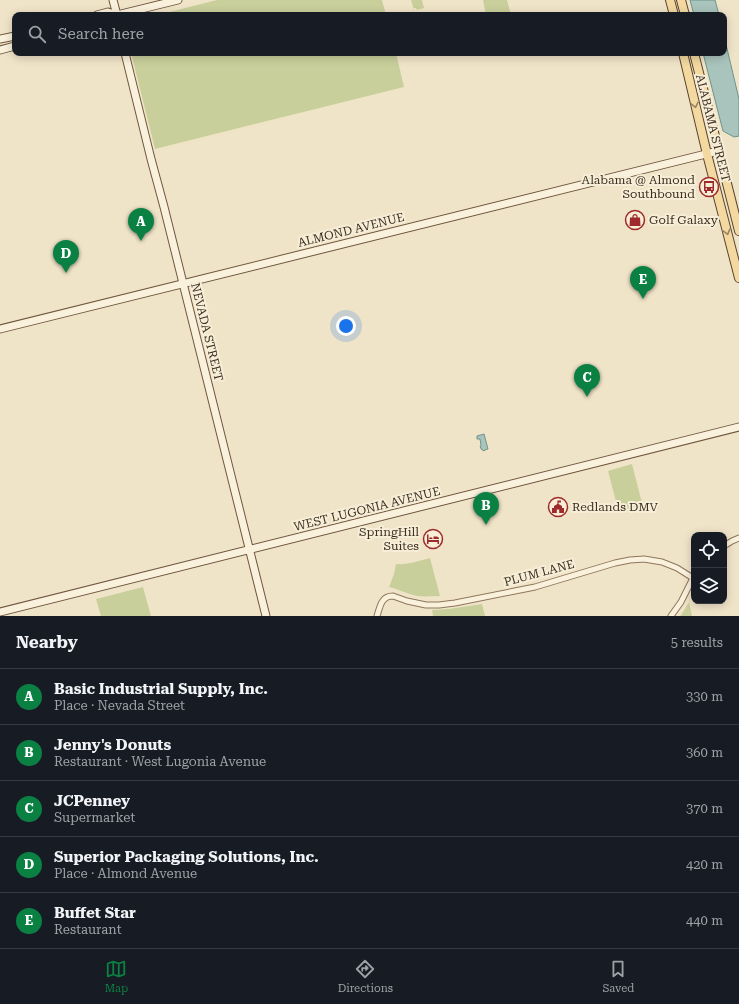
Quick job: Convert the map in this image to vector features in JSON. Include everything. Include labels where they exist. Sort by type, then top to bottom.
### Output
[{"type":"main road","points":[[670,0],[673,12]]},
{"type":"main road","points":[[681,0],[684,12]]},
{"type":"main road","name":"ALABAMA STREET","points":[[684,56],[739,278]]},
{"type":"main road","name":"ALABAMA STREET","points":[[695,56],[739,231]]},
{"type":"street","points":[[113,0],[116,12]]},
{"type":"street","points":[[129,12],[178,0]]},
{"type":"street","points":[[0,39],[12,37]]},
{"type":"street","points":[[0,50],[12,47]]},
{"type":"street","name":"NEVADA STREET","points":[[126,56],[266,616]]},
{"type":"street","name":"ALMOND AVENUE","points":[[0,329],[718,151]]},
{"type":"street","name":"WEST LUGONIA AVENUE","points":[[0,612],[739,427]]},
{"type":"street","points":[[727,544],[739,538]]},
{"type":"street","name":"PLUM LANE","points":[[377,616],[382,602],[387,597],[393,596],[426,605],[455,603],[535,587],[615,562],[630,560],[644,559],[662,562],[691,576]]},
{"type":"street","points":[[671,616],[681,602],[691,581]]},
{"type":"green space","points":[[217,0],[382,0],[385,12],[169,12]]},
{"type":"green space","points":[[411,0],[422,0],[424,8],[417,10],[414,8],[414,10]]},
{"type":"green space","points":[[483,0],[507,0],[510,12],[485,12]]},
{"type":"green space","points":[[132,56],[397,56],[404,87],[155,149]]},
{"type":"green space","points":[[632,464],[643,507],[619,513],[608,471]]},
{"type":"green space","points":[[430,558],[440,596],[417,596],[389,587],[396,564],[409,563]]},
{"type":"green space","points":[[143,587],[151,616],[101,616],[96,599]]},
{"type":"green space","points":[[689,602],[692,616],[680,616],[681,615]]},
{"type":"green space","points":[[482,604],[485,616],[433,616],[432,610]]},
{"type":"water","points":[[690,0],[715,0],[718,12],[693,12]]},
{"type":"water","points":[[727,49],[739,99],[739,136],[734,137],[723,131],[704,56],[727,56]]},
{"type":"water","points":[[484,434],[488,449],[484,451],[480,447],[480,439],[477,439],[477,436]]},
{"type":"place","name":"Alabama @ Almond Southbound","points":[[709,187]]},
{"type":"place","name":"Golf Galaxy","points":[[635,220]]},
{"type":"place","name":"Basic Industrial Supply, Inc.","points":[[141,241]]},
{"type":"place","name":"Superior Packaging Solutions, Inc.","points":[[66,273]]},
{"type":"place","name":"Buffet Star","points":[[643,299]]},
{"type":"place","name":"JCPenney","points":[[587,397]]},
{"type":"place","name":"Redlands DMV","points":[[558,507]]},
{"type":"place","name":"Jenny's Donuts","points":[[486,525]]},
{"type":"place","name":"SpringHill Suites","points":[[433,539]]}]
